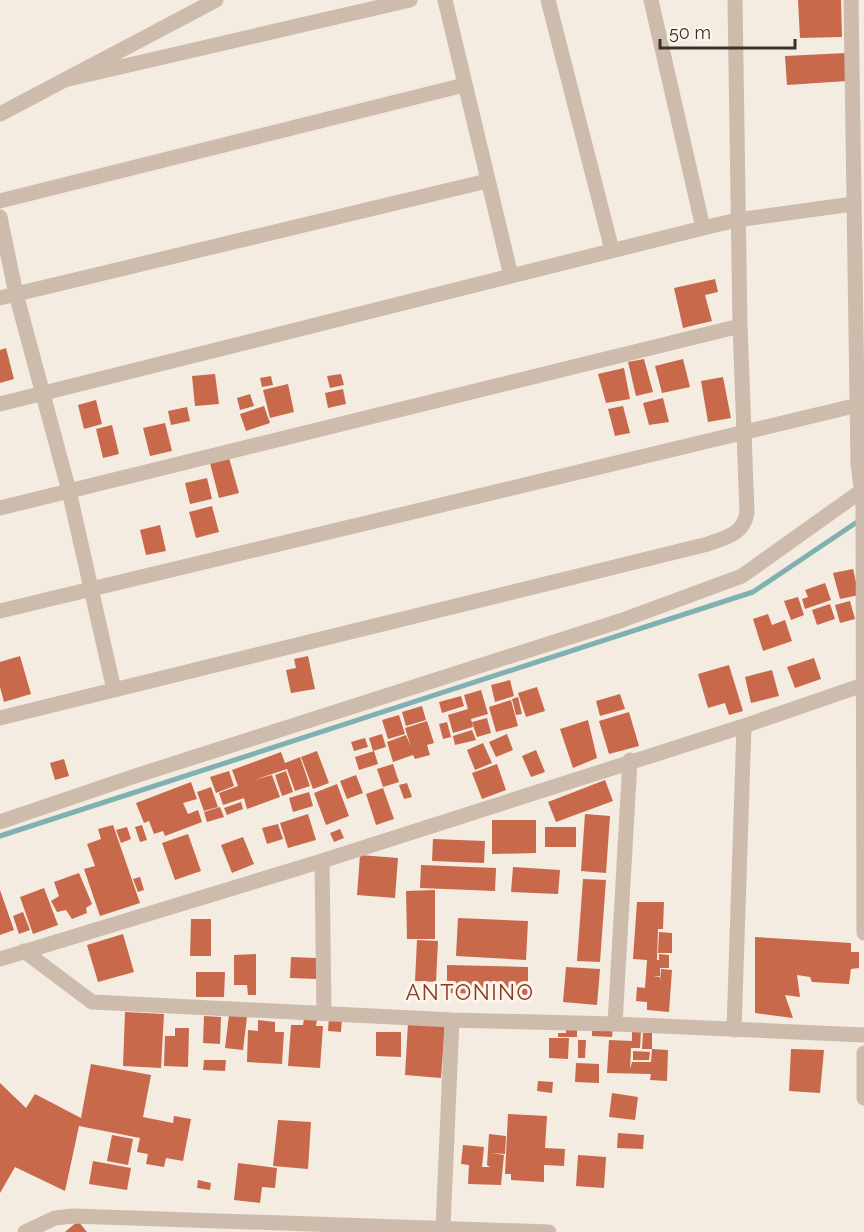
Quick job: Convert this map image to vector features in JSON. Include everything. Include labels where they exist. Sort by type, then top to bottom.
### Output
[{"type":"street","points":[[0,114],[216,0]]},
{"type":"street","points":[[64,80],[410,0]]},
{"type":"street","points":[[445,0],[487,181],[512,276]]},
{"type":"street","points":[[548,0],[612,250]]},
{"type":"street","points":[[651,0],[703,228]]},
{"type":"street","points":[[0,718],[708,544],[738,533],[745,523],[747,513],[737,220],[735,0]]},
{"type":"street","points":[[850,0],[858,405],[863,494],[861,533],[863,550],[864,933]]},
{"type":"street","points":[[0,201],[464,85]]},
{"type":"street","points":[[0,298],[487,181]]},
{"type":"street","points":[[0,404],[737,220],[853,204]]},
{"type":"street","points":[[0,217],[16,294],[45,394],[69,491],[114,690]]},
{"type":"street","points":[[0,508],[740,326]]},
{"type":"street","points":[[0,611],[858,405]]},
{"type":"street","points":[[0,822],[129,778],[620,621],[742,576],[863,494]]},
{"type":"street","points":[[0,959],[322,861],[630,760],[744,726],[863,685]]},
{"type":"street","points":[[734,1030],[744,726]]},
{"type":"street","points":[[615,1024],[630,760]]},
{"type":"street","points":[[322,861],[324,1013]]},
{"type":"street","points":[[24,951],[92,1002],[452,1020],[615,1024],[864,1035]]},
{"type":"street","points":[[443,1227],[452,1020]]},
{"type":"street","points":[[864,1053],[864,1098]]},
{"type":"street","points":[[25,1232],[55,1218],[73,1216],[549,1232]]},
{"type":"building","points":[[798,0],[841,0],[842,37],[800,38]]},
{"type":"building","points":[[846,53],[847,81],[787,85],[785,56]]},
{"type":"building","points":[[715,279],[718,292],[705,295],[712,321],[683,328],[674,288]]},
{"type":"building","points":[[6,348],[14,379],[0,383],[0,350]]},
{"type":"building","points":[[644,359],[653,392],[636,396],[628,362]]},
{"type":"building","points":[[683,359],[690,387],[662,393],[655,366]]},
{"type":"building","points":[[624,368],[630,399],[606,403],[598,374]]},
{"type":"building","points":[[215,374],[219,404],[195,406],[192,376]]},
{"type":"building","points":[[341,374],[344,385],[330,388],[327,376]]},
{"type":"building","points":[[271,376],[273,385],[262,387],[260,378]]},
{"type":"building","points":[[723,377],[731,418],[708,422],[701,381]]},
{"type":"building","points":[[288,384],[294,412],[270,418],[263,390]]},
{"type":"building","points":[[343,389],[346,404],[328,408],[325,393]]},
{"type":"building","points":[[250,394],[254,406],[240,410],[237,398]]},
{"type":"building","points":[[663,398],[669,422],[649,425],[643,403]]},
{"type":"building","points":[[96,400],[102,424],[84,429],[78,405]]},
{"type":"building","points":[[264,406],[270,423],[246,431],[240,414]]},
{"type":"building","points":[[623,406],[630,433],[615,436],[608,409]]},
{"type":"building","points":[[187,407],[190,421],[171,425],[168,411]]},
{"type":"building","points":[[165,423],[172,451],[150,456],[143,428]]},
{"type":"building","points":[[112,425],[119,454],[103,458],[96,429]]},
{"type":"building","points":[[229,458],[239,493],[219,498],[210,463]]},
{"type":"building","points":[[207,478],[212,499],[190,504],[185,483]]},
{"type":"building","points":[[212,506],[219,532],[196,538],[189,512]]},
{"type":"building","points":[[160,525],[166,551],[146,555],[140,530]]},
{"type":"building","points":[[853,569],[859,595],[840,599],[833,573]]},
{"type":"building","points":[[825,583],[831,600],[805,609],[802,599],[808,597],[805,590]]},
{"type":"building","points":[[798,597],[804,615],[791,620],[784,601]]},
{"type":"building","points":[[850,601],[855,619],[840,623],[835,605]]},
{"type":"building","points":[[830,604],[835,619],[817,625],[812,610]]},
{"type":"building","points":[[768,614],[772,625],[785,620],[792,641],[763,651],[753,619]]},
{"type":"building","points":[[20,656],[31,694],[4,702],[0,687],[0,662]]},
{"type":"building","points":[[308,656],[315,689],[291,693],[286,670],[296,668],[294,659]]},
{"type":"building","points":[[814,658],[821,679],[795,688],[787,667]]},
{"type":"building","points":[[729,665],[743,711],[729,715],[725,703],[708,708],[698,674]]},
{"type":"building","points":[[772,670],[779,696],[751,703],[745,677]]},
{"type":"building","points":[[510,680],[514,696],[495,702],[491,685]]},
{"type":"building","points":[[537,687],[545,711],[526,717],[518,693]]},
{"type":"building","points":[[481,690],[488,714],[471,719],[473,727],[453,733],[448,715],[468,709],[464,695]]},
{"type":"building","points":[[620,694],[625,709],[600,716],[596,701]]},
{"type":"building","points":[[461,696],[464,706],[442,713],[439,702]]},
{"type":"building","points":[[518,697],[522,714],[516,715],[512,699]]},
{"type":"building","points":[[511,700],[518,726],[496,732],[489,707]]},
{"type":"building","points":[[422,706],[426,720],[406,726],[402,712]]},
{"type":"building","points":[[629,712],[639,746],[609,754],[599,721]]},
{"type":"building","points":[[399,715],[405,734],[388,739],[382,720]]},
{"type":"building","points":[[487,718],[491,733],[477,737],[472,722]]},
{"type":"building","points":[[588,720],[597,758],[573,768],[560,729]]},
{"type":"building","points":[[427,721],[434,743],[427,745],[430,755],[415,759],[413,755],[393,762],[387,742],[406,735],[411,747],[405,728]]},
{"type":"building","points":[[447,722],[451,737],[443,739],[439,724]]},
{"type":"building","points":[[472,730],[476,740],[455,745],[453,736]]},
{"type":"building","points":[[382,734],[386,747],[373,751],[369,738]]},
{"type":"building","points":[[507,734],[513,750],[496,757],[489,742]]},
{"type":"building","points":[[365,738],[368,747],[354,751],[351,742]]},
{"type":"building","points":[[483,743],[492,763],[475,770],[467,750]]},
{"type":"building","points":[[536,750],[545,772],[531,777],[522,756]]},
{"type":"building","points":[[317,751],[329,783],[313,789],[301,757]]},
{"type":"building","points":[[374,751],[378,764],[359,770],[355,757]]},
{"type":"building","points":[[281,752],[285,763],[300,757],[310,786],[295,791],[287,769],[254,780],[272,775],[280,797],[247,809],[244,798],[223,805],[219,793],[238,786],[232,770]]},
{"type":"building","points":[[64,759],[69,776],[55,780],[50,763]]},
{"type":"building","points":[[393,764],[399,782],[383,787],[377,769]]},
{"type":"building","points":[[497,764],[506,790],[482,799],[472,773]]},
{"type":"building","points":[[229,771],[234,786],[216,793],[210,777]]},
{"type":"building","points":[[286,771],[293,792],[282,796],[275,775]]},
{"type":"building","points":[[356,775],[363,793],[347,799],[340,781]]},
{"type":"building","points":[[605,780],[613,801],[556,822],[548,802]]},
{"type":"building","points":[[191,782],[197,799],[183,803],[188,814],[198,810],[202,822],[165,836],[163,831],[154,834],[149,821],[144,823],[136,803]]},
{"type":"building","points":[[407,783],[412,797],[404,799],[399,785]]},
{"type":"building","points":[[337,784],[349,816],[326,825],[314,793]]},
{"type":"building","points":[[211,787],[218,807],[204,811],[197,792]]},
{"type":"building","points":[[383,788],[394,819],[376,825],[366,794]]},
{"type":"building","points":[[309,792],[313,806],[293,812],[289,798]]},
{"type":"building","points":[[241,802],[243,809],[227,815],[224,808]]},
{"type":"building","points":[[220,807],[224,817],[207,822],[204,812]]},
{"type":"building","points":[[308,814],[316,840],[288,848],[280,823]]},
{"type":"building","points":[[585,814],[610,816],[606,873],[581,871]]},
{"type":"building","points":[[492,820],[536,820],[536,853],[492,854]]},
{"type":"building","points":[[278,824],[283,839],[267,844],[262,828]]},
{"type":"building","points":[[113,825],[140,903],[100,916],[84,869],[95,866],[87,844],[101,839],[98,829]]},
{"type":"building","points":[[142,825],[147,840],[140,842],[135,827]]},
{"type":"building","points":[[127,827],[131,839],[121,843],[116,830]]},
{"type":"building","points":[[545,827],[576,827],[576,847],[545,847]]},
{"type":"building","points":[[340,829],[344,838],[334,842],[330,833]]},
{"type":"building","points":[[188,834],[201,871],[175,880],[162,843]]},
{"type":"building","points":[[243,837],[254,864],[232,873],[221,845]]},
{"type":"building","points":[[433,839],[485,841],[484,863],[432,861]]},
{"type":"building","points":[[360,855],[398,858],[395,898],[357,895]]},
{"type":"building","points":[[421,865],[496,868],[495,891],[420,888]]},
{"type":"building","points":[[513,867],[560,870],[558,894],[511,892]]},
{"type":"building","points":[[79,873],[92,904],[86,908],[87,913],[72,919],[66,910],[57,912],[51,901],[59,896],[54,882]]},
{"type":"building","points":[[140,877],[144,890],[138,892],[133,879]]},
{"type":"building","points":[[583,879],[606,880],[600,962],[577,961]]},
{"type":"building","points":[[44,888],[58,925],[33,934],[20,897]]},
{"type":"building","points":[[0,890],[14,930],[0,935]]},
{"type":"building","points":[[435,890],[435,939],[407,939],[406,891]]},
{"type":"building","points":[[637,902],[664,902],[663,929],[658,929],[657,960],[659,960],[659,954],[669,955],[669,968],[660,968],[660,976],[653,977],[660,977],[660,982],[661,969],[672,970],[669,1012],[647,1010],[647,1002],[636,1001],[637,987],[645,988],[647,960],[633,959]]},
{"type":"building","points":[[23,912],[30,930],[19,934],[13,916]]},
{"type":"building","points":[[458,918],[528,921],[526,960],[456,956]]},
{"type":"building","points":[[191,919],[211,919],[211,956],[190,956]]},
{"type":"building","points":[[659,932],[672,933],[672,953],[658,953]]},
{"type":"building","points":[[123,934],[134,972],[98,982],[87,945]]},
{"type":"building","points":[[755,937],[851,943],[851,952],[859,952],[859,968],[851,969],[849,984],[812,982],[810,977],[797,975],[800,997],[785,995],[793,1018],[755,1013]]},
{"type":"building","points":[[417,940],[438,941],[436,982],[415,981]]},
{"type":"building","points":[[256,954],[256,995],[248,995],[247,985],[234,985],[234,955]]},
{"type":"building","points":[[291,957],[317,958],[317,979],[290,978]]},
{"type":"building","points":[[447,965],[528,967],[528,995],[447,993]]},
{"type":"building","points":[[566,967],[600,969],[597,1005],[563,1002]]},
{"type":"building","points":[[196,972],[225,972],[224,997],[196,997]]},
{"type":"building","points":[[125,1012],[164,1014],[161,1068],[123,1066]]},
{"type":"building","points":[[229,1015],[247,1017],[243,1050],[225,1048]]},
{"type":"building","points":[[204,1016],[221,1017],[220,1044],[203,1043]]},
{"type":"building","points":[[329,1017],[342,1018],[341,1032],[328,1031]]},
{"type":"building","points":[[304,1019],[317,1020],[316,1026],[323,1026],[320,1068],[288,1066],[291,1025],[303,1025]]},
{"type":"building","points":[[258,1020],[275,1022],[275,1032],[284,1032],[282,1064],[247,1062],[248,1030],[258,1031]]},
{"type":"building","points":[[408,1023],[445,1025],[441,1078],[405,1075]]},
{"type":"building","points":[[592,1026],[613,1027],[612,1037],[592,1036]]},
{"type":"building","points":[[566,1027],[577,1027],[577,1037],[558,1037],[558,1033],[566,1033]]},
{"type":"building","points":[[175,1028],[189,1028],[188,1067],[164,1066],[165,1036],[175,1036]]},
{"type":"building","points":[[632,1031],[641,1031],[640,1048],[631,1048],[630,1069],[632,1062],[651,1062],[652,1049],[668,1050],[667,1081],[650,1080],[651,1074],[607,1073],[609,1040],[632,1041]]},
{"type":"building","points":[[376,1032],[401,1032],[401,1057],[376,1056]]},
{"type":"building","points":[[643,1033],[652,1033],[652,1049],[642,1049]]},
{"type":"building","points":[[549,1038],[569,1038],[568,1059],[549,1058]]},
{"type":"building","points":[[578,1040],[586,1040],[585,1058],[578,1058]]},
{"type":"building","points":[[791,1049],[824,1050],[820,1093],[789,1091]]},
{"type":"building","points":[[633,1051],[650,1052],[649,1060],[633,1060]]},
{"type":"building","points":[[204,1060],[226,1060],[225,1071],[203,1070]]},
{"type":"building","points":[[576,1063],[599,1064],[599,1083],[575,1082]]},
{"type":"building","points":[[91,1064],[151,1075],[143,1117],[173,1123],[174,1116],[191,1119],[183,1161],[166,1158],[164,1167],[146,1164],[148,1154],[137,1152],[140,1138],[79,1126],[65,1191],[15,1167],[0,1193],[0,1083],[26,1108],[35,1094],[81,1118]]},
{"type":"building","points":[[538,1081],[553,1082],[552,1093],[537,1091]]},
{"type":"building","points":[[612,1093],[638,1097],[635,1120],[609,1117]]},
{"type":"building","points":[[508,1114],[547,1116],[545,1148],[565,1149],[564,1166],[544,1165],[544,1182],[511,1180],[511,1174],[505,1174]]},
{"type":"building","points":[[278,1120],[311,1122],[308,1169],[273,1166]]},
{"type":"building","points":[[618,1133],[644,1135],[643,1149],[617,1148]]},
{"type":"building","points":[[489,1134],[506,1136],[505,1154],[491,1153],[504,1155],[501,1185],[468,1184],[469,1165],[461,1164],[463,1145],[484,1147],[482,1167],[490,1167],[487,1165]]},
{"type":"building","points":[[112,1135],[133,1139],[128,1165],[107,1161]]},
{"type":"building","points":[[578,1155],[606,1157],[604,1188],[576,1186]]},
{"type":"building","points":[[93,1161],[131,1168],[127,1190],[89,1184]]},
{"type":"building","points":[[238,1163],[277,1168],[275,1188],[262,1187],[260,1203],[234,1200]]},
{"type":"building","points":[[198,1180],[211,1183],[210,1190],[197,1188]]},
{"type":"building","points":[[78,1221],[87,1232],[65,1232]]},
{"type":"waterway","points":[[0,836],[753,592],[860,520]]},
{"type":"district","name":"ANTONINO","points":[[470,992]]}]
